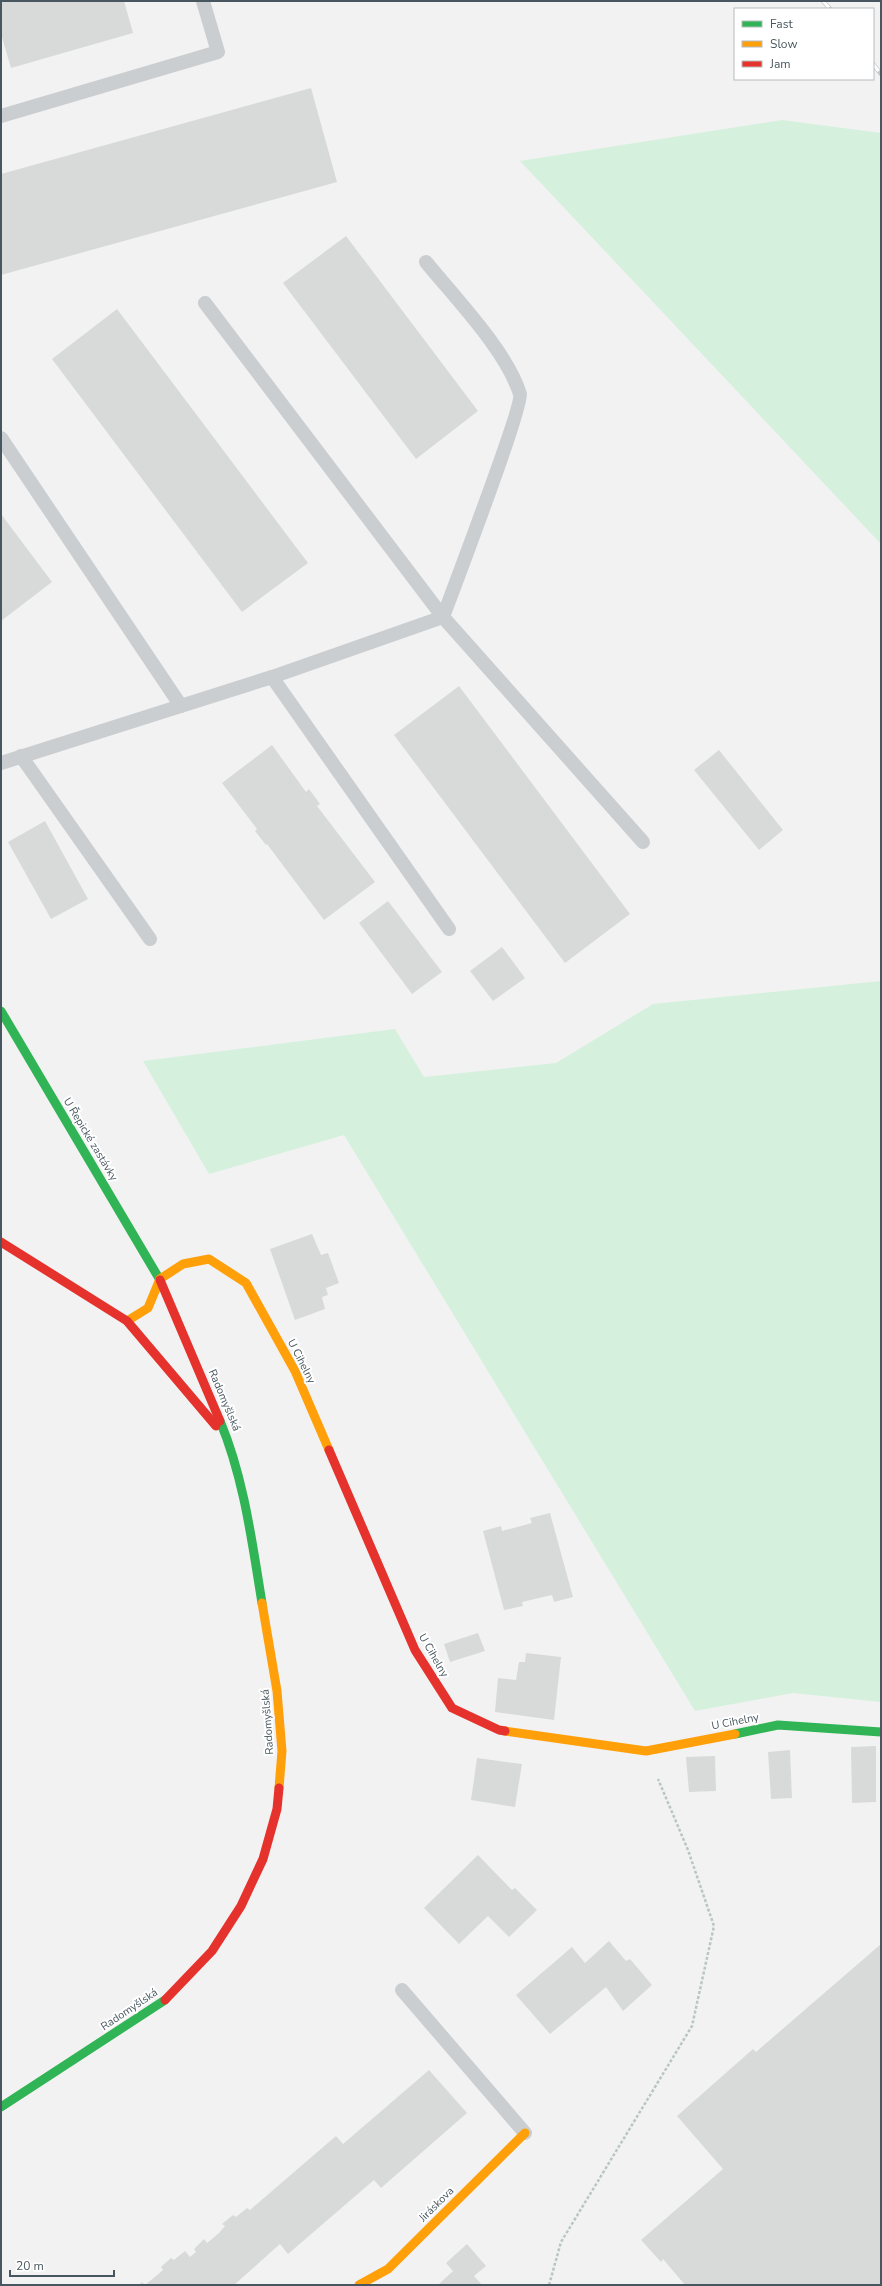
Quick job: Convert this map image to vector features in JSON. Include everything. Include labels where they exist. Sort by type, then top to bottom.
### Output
[{"type":"street","name":"U Řepické zastávky","points":[[1,1011],[160,1278]]},
{"type":"street","points":[[1,1242],[127,1321],[229,1442]]},
{"type":"street","name":"U Cihelny","points":[[160,1278],[183,1264],[209,1259],[246,1283],[295,1371],[415,1650],[452,1708],[498,1730],[646,1751],[778,1725],[881,1732]]},
{"type":"street","points":[[127,1321],[148,1308],[160,1278]]},
{"type":"street","name":"Radomyšlská","points":[[1,2107],[164,2001],[212,1951],[242,1906],[263,1859],[277,1809],[282,1751],[277,1691],[248,1519],[229,1442],[160,1278]]},
{"type":"street","name":"Jiráskova","points":[[359,2285],[388,2269],[525,2133]]},
{"type":"lane","points":[[1,116],[218,52],[203,1]]},
{"type":"lane","points":[[426,262],[506,362],[521,396],[508,438],[443,617]]},
{"type":"lane","points":[[205,303],[443,617],[643,842]]},
{"type":"lane","points":[[1,438],[180,706]]},
{"type":"lane","points":[[1,763],[272,677],[443,617]]},
{"type":"lane","points":[[272,677],[449,929]]},
{"type":"lane","points":[[21,756],[150,939]]},
{"type":"lane","points":[[402,1990],[525,2133]]},
{"type":"path","points":[[549,2285],[561,2242],[692,2026],[714,1926],[688,1850],[646,1751]]},
{"type":"green space","points":[[782,120],[881,133],[881,544],[520,161]]},
{"type":"green space","points":[[881,981],[881,1702],[793,1693],[695,1711],[344,1135],[209,1174],[143,1061],[395,1029],[424,1077],[556,1063],[653,1004]]},
{"type":"building","points":[[1,1],[124,1],[133,33],[11,68],[1,34]]},
{"type":"building","points":[[311,88],[337,182],[1,275],[1,174]]},
{"type":"building","points":[[346,236],[478,411],[416,459],[283,283]]},
{"type":"building","points":[[117,309],[308,563],[242,612],[52,359]]},
{"type":"building","points":[[1,514],[52,582],[1,621]]},
{"type":"building","points":[[459,686],[630,914],[565,963],[394,735]]},
{"type":"building","points":[[272,745],[306,792],[309,789],[320,804],[317,806],[375,882],[324,920],[267,844],[266,845],[255,831],[257,829],[222,783]]},
{"type":"building","points":[[719,750],[783,830],[759,850],[694,770]]},
{"type":"building","points":[[45,821],[88,899],[51,919],[8,842]]},
{"type":"building","points":[[388,901],[442,972],[412,994],[359,923]]},
{"type":"building","points":[[502,947],[525,978],[493,1001],[470,971]]},
{"type":"building","points":[[312,1234],[321,1255],[328,1253],[339,1283],[326,1288],[328,1295],[322,1297],[325,1309],[295,1320],[270,1249]]},
{"type":"building","points":[[550,1513],[573,1597],[554,1602],[552,1595],[522,1602],[523,1606],[504,1610],[483,1531],[501,1526],[502,1531],[532,1523],[530,1518]]},
{"type":"building","points":[[478,1633],[485,1651],[450,1662],[444,1644]]},
{"type":"building","points":[[526,1653],[561,1657],[554,1720],[495,1712],[498,1678],[516,1680],[519,1662],[525,1662]]},
{"type":"building","points":[[876,1746],[876,1802],[852,1803],[851,1747]]},
{"type":"building","points":[[790,1750],[792,1798],[771,1799],[768,1752]]},
{"type":"building","points":[[715,1756],[716,1791],[689,1792],[686,1757]]},
{"type":"building","points":[[477,1758],[522,1764],[515,1807],[471,1800]]},
{"type":"building","points":[[478,1855],[512,1890],[515,1888],[537,1910],[509,1937],[488,1916],[459,1944],[424,1908]]},
{"type":"building","points":[[609,1941],[626,1961],[630,1959],[652,1985],[623,2011],[606,1987],[550,2034],[516,1995],[572,1947],[585,1963]]},
{"type":"building","points":[[881,1944],[881,2285],[685,2285],[663,2259],[661,2262],[641,2240],[723,2169],[677,2116],[753,2049],[756,2052]]},
{"type":"building","points":[[429,2070],[467,2113],[381,2188],[374,2180],[288,2254],[280,2244],[234,2285],[145,2285],[163,2270],[161,2267],[171,2258],[174,2260],[185,2251],[190,2257],[196,2252],[194,2249],[204,2239],[207,2243],[219,2233],[225,2226],[222,2224],[233,2215],[236,2217],[247,2208],[250,2210],[336,2136],[343,2144]]},
{"type":"building","points":[[467,2244],[486,2266],[474,2276],[482,2285],[438,2285],[453,2271],[446,2263]]},
{"type":"railway","points":[[823,1],[829,8]]},
{"type":"railway","points":[[874,65],[881,74]]},
{"type":"traffic: fast","points":[[1,1011],[160,1280]]},
{"type":"traffic: fast","points":[[220,1421],[241,1488],[251,1534],[262,1603]]},
{"type":"traffic: fast","points":[[735,1734],[778,1725],[881,1732]]},
{"type":"traffic: fast","points":[[1,2107],[165,2000]]},
{"type":"traffic: slow","points":[[160,1279],[183,1264],[209,1259],[246,1283],[295,1371],[329,1450]]},
{"type":"traffic: slow","points":[[127,1321],[148,1308],[160,1279]]},
{"type":"traffic: slow","points":[[262,1603],[277,1691],[282,1751],[279,1788]]},
{"type":"traffic: slow","points":[[505,1731],[646,1751],[735,1734]]},
{"type":"traffic: slow","points":[[359,2285],[388,2269],[525,2133]]},
{"type":"traffic: jam","points":[[1,1242],[127,1321],[216,1426]]},
{"type":"traffic: jam","points":[[160,1280],[220,1421]]},
{"type":"traffic: jam","points":[[329,1450],[415,1650],[452,1708],[499,1730],[505,1731]]},
{"type":"traffic: jam","points":[[165,2000],[212,1951],[241,1906],[263,1859],[277,1809],[279,1788]]}]
